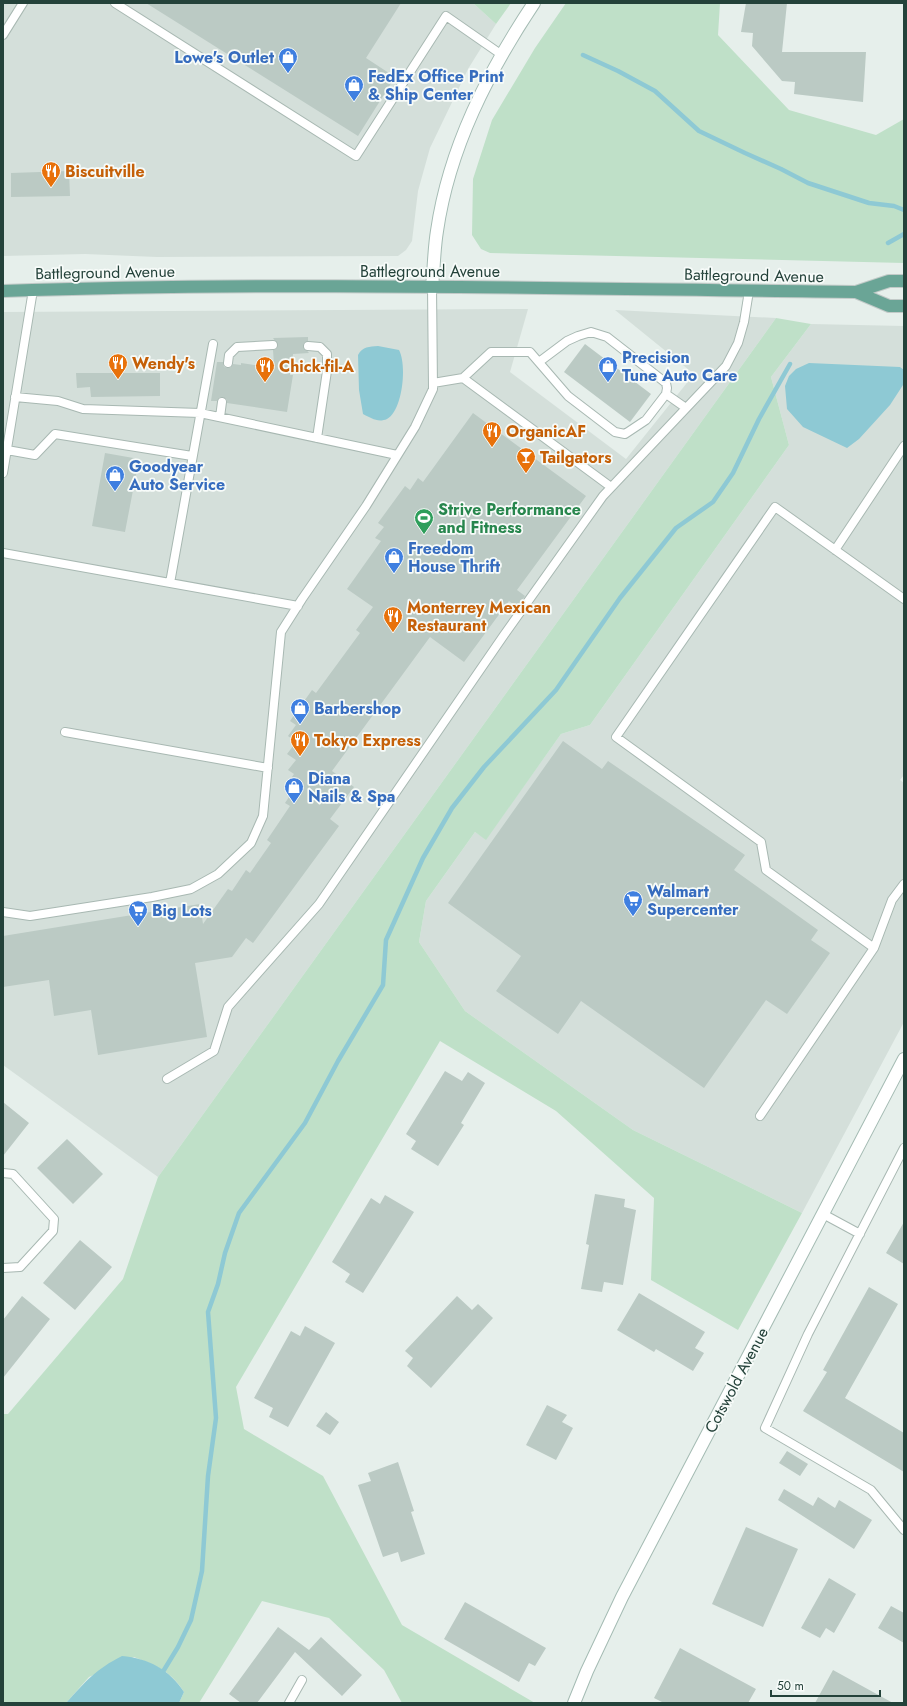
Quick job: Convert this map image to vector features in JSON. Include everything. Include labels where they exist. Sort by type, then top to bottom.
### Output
[{"type":"main road","name":"Battleground Avenue","points":[[3,291],[168,287],[432,286],[856,292],[889,281],[904,281]]},
{"type":"main road","name":"Battleground Avenue","points":[[856,292],[889,306],[904,306]]},
{"type":"street","points":[[432,286],[437,232],[453,161],[469,118],[502,55],[534,3]]},
{"type":"street","name":"Cotswold Avenue","points":[[574,1703],[587,1671],[622,1597],[904,1059]]},
{"type":"lane","points":[[3,35],[23,3]]},
{"type":"lane","points":[[115,3],[356,156],[446,16],[502,55]]},
{"type":"lane","points":[[3,912],[30,916],[152,897],[191,889],[218,874],[251,843],[263,816],[281,632],[366,506],[398,455],[415,427],[433,389],[432,286]]},
{"type":"lane","points":[[3,473],[33,290]]},
{"type":"lane","points":[[167,1080],[214,1051],[228,1008],[319,904],[504,635],[603,496],[726,366],[738,343],[744,322],[749,291]]},
{"type":"lane","points":[[433,383],[463,378],[491,352],[530,352],[568,396],[615,432],[625,434],[646,420],[666,394],[666,383],[607,337],[591,332],[567,341],[539,362]]},
{"type":"lane","points":[[170,583],[213,344]]},
{"type":"lane","points":[[228,363],[229,355],[237,347],[273,345]]},
{"type":"lane","points":[[308,346],[320,346],[327,354],[327,371],[317,438]]},
{"type":"lane","points":[[463,378],[611,488]]},
{"type":"lane","points":[[666,394],[686,408]]},
{"type":"lane","points":[[15,397],[58,401],[83,410],[200,413],[398,455]]},
{"type":"lane","points":[[220,417],[222,402]]},
{"type":"lane","points":[[7,450],[34,455],[55,434],[192,456]]},
{"type":"lane","points":[[835,550],[904,446]]},
{"type":"lane","points":[[874,948],[766,870],[761,842],[616,737],[775,507],[904,599]]},
{"type":"lane","points":[[3,553],[298,606]]},
{"type":"lane","points":[[65,732],[268,768]]},
{"type":"lane","points":[[760,1116],[874,948],[892,900],[904,884]]},
{"type":"lane","points":[[904,1148],[808,1334],[765,1428],[871,1490],[904,1530]]},
{"type":"lane","points":[[3,1173],[13,1174],[54,1219],[53,1232],[20,1267],[3,1268]]},
{"type":"lane","points":[[823,1214],[860,1234]]},
{"type":"lane","points":[[289,1703],[302,1680]]},
{"type":"shaded area","points":[[3,3],[473,3],[496,24],[468,69],[430,148],[418,191],[412,241],[406,250],[398,256],[157,257],[85,254],[3,256]]},
{"type":"shaded area","points":[[528,309],[510,372],[626,459],[694,374],[615,310],[776,318],[158,1177],[3,1065],[3,312]]},
{"type":"shaded area","points":[[811,324],[904,326],[904,775],[900,780],[904,783],[904,1022],[802,1213],[633,1130],[465,1011],[419,942],[426,901],[475,832],[486,839],[561,734],[590,725],[789,445],[771,377]]},
{"type":"green space","points":[[473,3],[511,3],[496,24]]},
{"type":"green space","points":[[566,3],[720,3],[718,35],[789,110],[876,135],[904,119],[904,263],[490,253],[481,249],[472,235],[473,179],[492,120],[535,48]]},
{"type":"green space","points":[[776,318],[811,324],[771,377],[789,445],[590,725],[561,734],[486,840],[475,832],[426,901],[419,942],[465,1011],[633,1130],[802,1213],[738,1330],[651,1280],[654,1198],[556,1111],[440,1041],[236,1387],[244,1429],[323,1476],[402,1625],[535,1703],[402,1703],[384,1670],[329,1618],[262,1601],[199,1703],[179,1703],[184,1692],[174,1679],[163,1670],[134,1657],[89,1677],[66,1703],[3,1703],[3,1414],[8,1414],[123,1279],[158,1177]]},
{"type":"water","points":[[378,346],[399,350],[403,366],[402,387],[397,407],[387,419],[384,420],[375,420],[363,414],[359,390],[358,355],[364,348]]},
{"type":"water","points":[[809,363],[900,367],[904,370],[903,385],[890,405],[859,439],[847,448],[803,427],[787,409],[785,386],[789,376],[796,369]]},
{"type":"water","points":[[122,1656],[141,1659],[158,1666],[165,1671],[184,1692],[179,1703],[66,1703],[85,1682],[98,1671]]},
{"type":"building","points":[[146,3],[401,3],[366,58],[395,77],[358,136]]},
{"type":"building","points":[[746,3],[787,3],[782,52],[866,52],[863,102],[794,94],[795,82],[782,81],[752,46],[753,33],[741,32]]},
{"type":"building","points":[[69,171],[70,196],[11,197],[11,173]]},
{"type":"building","name":"Chick-fil-A","points":[[308,337],[308,341],[304,343],[303,346],[309,353],[293,354],[290,375],[293,375],[287,412],[227,403],[227,400],[223,397],[220,397],[217,401],[211,401],[217,362],[223,362],[224,367],[228,368],[230,368],[233,364],[241,365],[241,363],[260,366],[260,362],[274,364],[273,350],[276,349],[278,345],[273,338]]},
{"type":"building","name":"Precision Tune Auto Care","points":[[585,344],[651,394],[630,422],[564,372]]},
{"type":"building","name":"Wendy's","points":[[76,373],[160,373],[160,396],[91,397],[90,387],[77,388]]},
{"type":"building","points":[[473,413],[586,496],[517,590],[525,596],[517,607],[509,601],[464,662],[430,637],[332,771],[354,787],[330,819],[339,826],[253,943],[246,938],[232,957],[195,963],[207,1037],[98,1055],[91,1010],[54,1016],[49,980],[3,987],[3,936],[200,904],[203,924],[228,889],[232,891],[246,870],[250,873],[271,843],[267,840],[290,806],[285,803],[293,791],[286,786],[294,774],[288,770],[296,760],[287,754],[296,742],[288,736],[296,725],[290,721],[312,690],[316,693],[360,633],[356,630],[373,607],[347,589],[381,541],[375,538],[384,527],[378,523],[405,486],[410,490],[418,478],[423,482]]},
{"type":"building","name":"Goodyear Auto Service","points":[[105,453],[139,459],[125,532],[92,526]]},
{"type":"building","name":"Walmart Supercenter","points":[[563,741],[602,769],[608,761],[745,855],[734,870],[818,930],[811,940],[830,953],[787,1014],[766,1000],[704,1088],[581,1001],[558,1034],[496,991],[521,956],[448,903]]},
{"type":"building","points":[[445,1071],[462,1081],[468,1072],[485,1083],[461,1123],[464,1125],[438,1166],[411,1149],[416,1141],[406,1134]]},
{"type":"building","points":[[3,1102],[29,1123],[3,1156]]},
{"type":"building","points":[[67,1139],[103,1174],[73,1204],[37,1168]]},
{"type":"building","points":[[595,1194],[625,1199],[624,1207],[636,1210],[623,1285],[604,1282],[602,1292],[581,1289],[589,1245],[586,1244]]},
{"type":"building","points":[[385,1195],[414,1212],[363,1293],[345,1282],[350,1274],[332,1262],[371,1198],[380,1204]]},
{"type":"building","points":[[904,1222],[904,1264],[886,1253]]},
{"type":"building","points":[[80,1240],[112,1267],[75,1310],[43,1283]]},
{"type":"building","points":[[869,1287],[898,1304],[845,1398],[904,1433],[904,1472],[803,1411],[827,1372],[823,1370]]},
{"type":"building","points":[[639,1293],[705,1332],[695,1348],[704,1353],[693,1371],[656,1349],[654,1352],[617,1330]]},
{"type":"building","points":[[22,1296],[50,1319],[3,1378],[3,1320]]},
{"type":"building","points":[[457,1296],[472,1310],[478,1304],[493,1318],[431,1388],[407,1366],[413,1358],[405,1351]]},
{"type":"building","points":[[305,1326],[335,1343],[288,1427],[269,1417],[273,1408],[254,1398],[291,1331],[300,1336]]},
{"type":"building","points":[[547,1405],[567,1415],[562,1422],[573,1428],[556,1460],[526,1445]]},
{"type":"building","points":[[326,1412],[339,1422],[330,1435],[316,1426]]},
{"type":"building","points":[[787,1451],[808,1464],[800,1476],[779,1463]]},
{"type":"building","points":[[398,1462],[414,1511],[411,1512],[425,1554],[401,1562],[398,1552],[383,1557],[358,1485],[371,1481],[368,1473]]},
{"type":"building","points":[[784,1489],[813,1506],[818,1497],[835,1508],[839,1500],[872,1520],[854,1549],[778,1500]]},
{"type":"building","points":[[746,1527],[798,1549],[763,1627],[712,1604]]},
{"type":"building","points":[[829,1578],[856,1594],[834,1633],[826,1628],[820,1638],[801,1628]]},
{"type":"building","points":[[465,1602],[546,1648],[535,1666],[529,1663],[519,1682],[444,1639]]},
{"type":"building","points":[[891,1606],[904,1613],[904,1643],[878,1628]]},
{"type":"building","points":[[278,1627],[309,1650],[321,1637],[362,1675],[342,1696],[295,1652],[257,1703],[241,1703],[229,1694]]},
{"type":"building","points":[[680,1648],[756,1689],[748,1703],[664,1703],[654,1698]]},
{"type":"building","points":[[833,1670],[893,1703],[815,1703]]},
{"type":"waterway","points":[[583,55],[618,71],[655,91],[699,131],[808,183],[869,203],[894,206],[904,210]]},
{"type":"waterway","points":[[888,243],[904,234]]},
{"type":"waterway","points":[[164,1670],[178,1647],[191,1620],[202,1571],[208,1476],[216,1418],[208,1312],[218,1284],[225,1253],[239,1213],[305,1123],[338,1061],[383,985],[386,940],[423,858],[452,808],[484,767],[556,690],[620,598],[676,528],[713,502],[733,473],[759,419],[790,364]]},
{"type":"place","name":"Lowe's Outlet","points":[[288,74]]},
{"type":"place","name":"FedEx Office Print & Ship Center","points":[[354,102]]},
{"type":"place","name":"Biscuitville","points":[[51,188]]},
{"type":"place","name":"Wendy's","points":[[118,380]]},
{"type":"place","name":"Chick-fil-A","points":[[265,383]]},
{"type":"place","name":"Precision Tune Auto Care","points":[[608,383]]},
{"type":"place","name":"OrganicAF","points":[[492,448]]},
{"type":"place","name":"Tailgators","points":[[526,474]]},
{"type":"place","name":"Goodyear Auto Service","points":[[115,492]]},
{"type":"place","name":"Strive Performance and Fitness","points":[[424,535]]},
{"type":"place","name":"Freedom House Thrift","points":[[394,574]]},
{"type":"place","name":"Monterrey Mexican Restaurant","points":[[393,633]]},
{"type":"place","name":"Barbershop","points":[[300,725]]},
{"type":"place","name":"Tokyo Express","points":[[300,757]]},
{"type":"place","name":"Diana Nails & Spa","points":[[294,804]]},
{"type":"place","name":"Walmart Supercenter","points":[[633,917]]},
{"type":"place","name":"Big Lots","points":[[138,927]]}]
